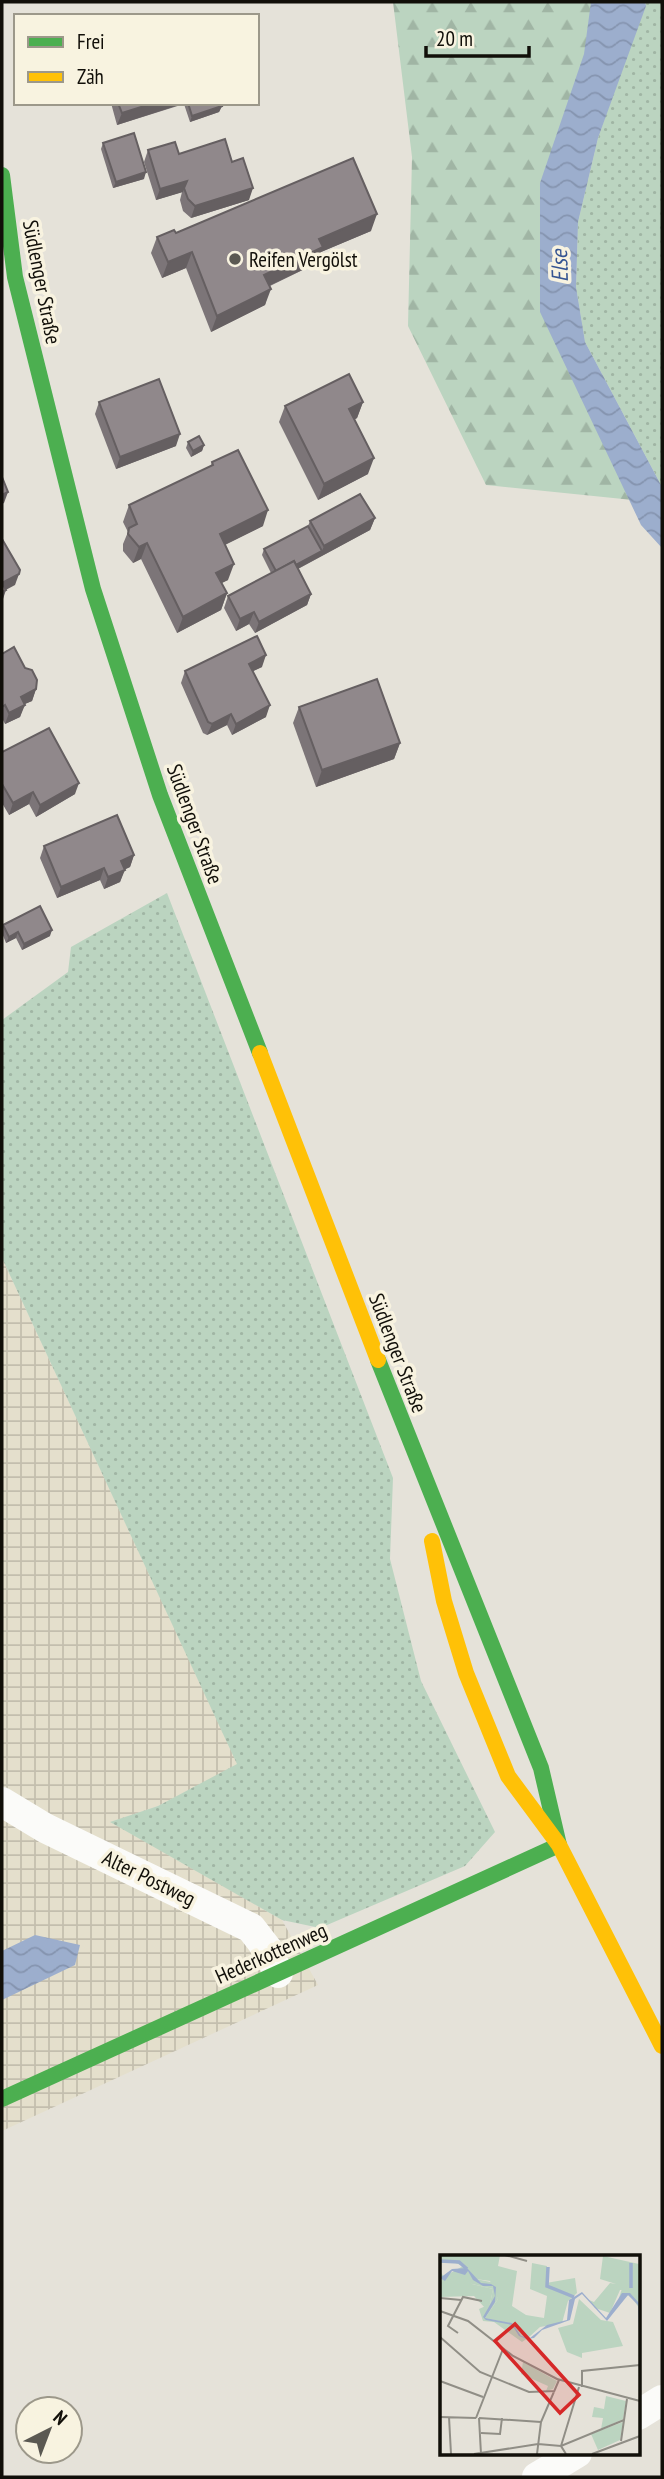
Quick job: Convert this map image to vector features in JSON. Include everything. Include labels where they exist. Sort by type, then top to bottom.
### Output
[{"type":"main road","name":"Südlenger Straße","points":[[2,175],[8,279],[93,589],[160,795],[419,1466],[541,1768],[559,1845]]},
{"type":"main road","name":"Südlenger Straße","points":[[419,1466],[439,1577],[467,1673],[508,1776],[559,1845],[662,2046]]},
{"type":"main road","name":"Hederkottenweg","points":[[2,2099],[559,1845]]},
{"type":"street","name":"Alter Postweg","points":[[2,1802],[45,1828],[251,1928],[268,1950],[278,1973]]},
{"type":"street","points":[[640,2414],[662,2400]]},
{"type":"street","points":[[537,2477],[574,2454]]},
{"type":"shaded area","points":[[2,1258],[238,1765],[158,1806],[111,1822],[282,1920],[318,1985],[2,2131]]},
{"type":"green space","points":[[393,2],[645,2],[598,138],[578,222],[576,287],[585,342],[662,487],[662,503],[486,485],[408,326],[412,157]]},
{"type":"green space","points":[[645,2],[662,2],[662,487],[585,342],[576,287],[578,222],[598,138]]},
{"type":"green space","points":[[167,893],[393,1478],[390,1559],[421,1681],[495,1832],[465,1866],[320,1928],[282,1920],[110,1822],[158,1806],[237,1764],[2,1258],[2,1020],[68,972],[71,947]]},
{"type":"water","name":"Else","points":[[591,2],[645,2],[646,6],[598,138],[578,222],[576,287],[585,342],[662,487],[662,548],[641,525],[540,312],[540,183],[584,54]]},
{"type":"water","points":[[35,1935],[80,1945],[75,1965],[2,2000],[2,1951]]},
{"type":"building","points":[[119,105],[148,105],[122,113]]},
{"type":"building","points":[[189,105],[222,105],[222,106],[192,116]]},
{"type":"building","points":[[134,133],[146,172],[116,182],[103,143]]},
{"type":"building","points":[[225,139],[232,162],[243,158],[253,188],[195,206],[188,199],[184,188],[187,181],[160,189],[148,150],[175,142],[179,154]]},
{"type":"building","name":"Reifen Vergölst","points":[[353,158],[377,214],[319,239],[323,247],[264,275],[271,289],[217,316],[192,252],[168,262],[157,237],[174,230],[176,233]]},
{"type":"building","points":[[349,374],[363,402],[349,409],[374,458],[324,484],[285,406]]},
{"type":"building","points":[[159,379],[180,434],[120,457],[99,402]]},
{"type":"building","points":[[199,436],[204,445],[193,451],[188,442]]},
{"type":"building","points":[[238,450],[268,510],[220,534],[234,564],[216,573],[227,593],[183,617],[147,543],[139,547],[128,534],[129,528],[137,524],[129,505],[213,465],[212,462]]},
{"type":"building","points":[[2,477],[8,492],[2,495]]},
{"type":"building","points":[[360,494],[375,518],[324,546],[310,521]]},
{"type":"building","points":[[308,526],[322,551],[296,565],[294,561],[276,571],[264,549]]},
{"type":"building","points":[[2,539],[20,570],[19,574],[2,583]]},
{"type":"building","points":[[294,561],[311,594],[259,622],[254,612],[240,619],[228,596]]},
{"type":"building","points":[[257,636],[266,655],[249,664],[270,705],[236,724],[231,714],[212,724],[208,722],[185,671]]},
{"type":"building","points":[[14,647],[25,668],[32,670],[37,680],[36,689],[21,697],[25,705],[9,713],[5,705],[2,707],[2,654]]},
{"type":"building","points":[[377,679],[400,743],[322,770],[299,707]]},
{"type":"building","points":[[49,728],[79,783],[40,805],[33,792],[13,803],[2,784],[2,752]]},
{"type":"building","points":[[117,815],[134,855],[121,861],[125,870],[108,877],[104,868],[61,887],[44,846]]},
{"type":"building","points":[[40,906],[52,930],[24,944],[18,932],[9,937],[3,925]]},
{"type":"traffic: fast","points":[[2,175],[15,277],[93,589],[160,795],[260,1053]]},
{"type":"traffic: fast","points":[[378,1360],[541,1768],[559,1845]]},
{"type":"traffic: fast","points":[[2,2099],[559,1845]]},
{"type":"traffic: slow","points":[[260,1053],[378,1360]]},
{"type":"traffic: slow","points":[[432,1541],[444,1601],[466,1673],[508,1776],[559,1845],[662,2046]]},
{"type":"place","name":"Reifen Vergölst","points":[[235,259]]}]
